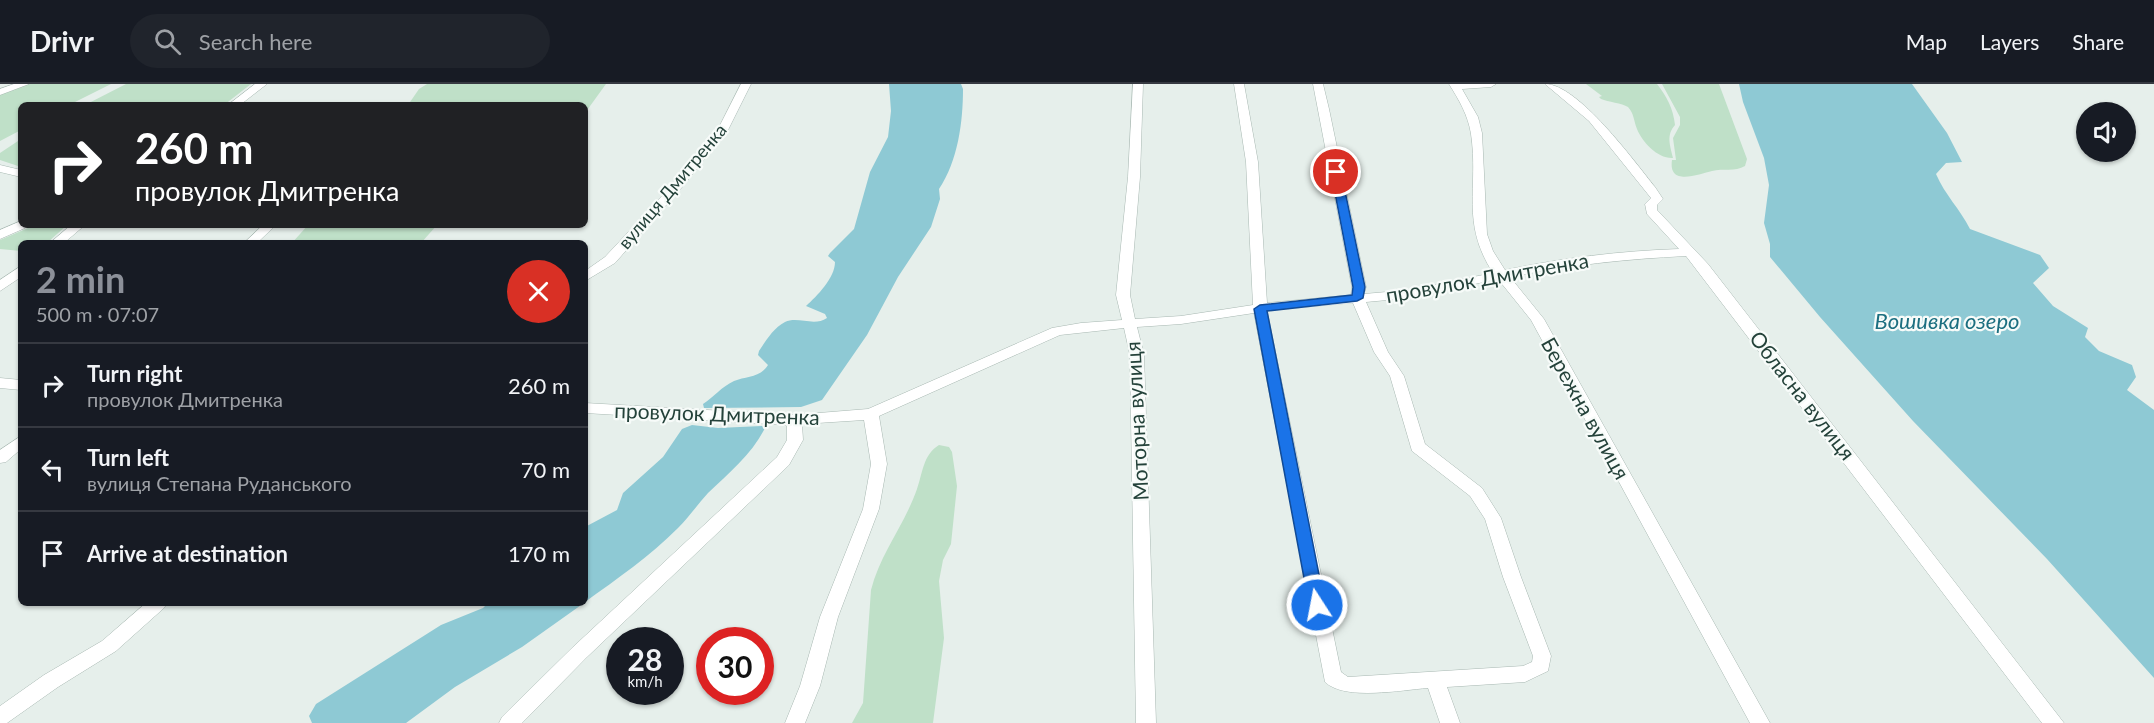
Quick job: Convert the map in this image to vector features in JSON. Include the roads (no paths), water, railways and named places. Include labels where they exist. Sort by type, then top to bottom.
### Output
[{"type":"street","points":[[0,92],[24,84]]},
{"type":"street","points":[[237,102],[262,84]]},
{"type":"street","name":"вулиця Дмитренка","points":[[588,275],[610,260],[645,225],[679,184],[723,130],[746,84]]},
{"type":"street","name":"Моторна вулиця","points":[[1138,84],[1134,177],[1123,273],[1123,295],[1137,355],[1146,723]]},
{"type":"street","points":[[1239,84],[1252,162],[1260,309],[1332,676],[1339,683],[1348,685],[1525,674],[1541,666],[1542,656],[1512,577],[1493,518],[1476,492],[1418,447],[1397,376],[1381,352],[1357,298],[1359,287],[1343,216],[1329,128],[1318,84]]},
{"type":"street","points":[[1455,85],[1491,84]]},
{"type":"street","name":"Обласна вулиця","points":[[1550,84],[1593,119],[1658,199],[1651,204],[1651,211],[1703,267],[2054,723]]},
{"type":"street","name":"Бережна вулиця","points":[[1455,85],[1475,122],[1480,155],[1477,200],[1481,239],[1499,274],[1519,294],[1537,319],[1760,723]]},
{"type":"street","points":[[0,168],[18,173]]},
{"type":"street","points":[[0,235],[18,226]]},
{"type":"street","points":[[60,240],[75,228]]},
{"type":"street","points":[[253,240],[267,228]]},
{"type":"street","name":"провулок Дмитренка","points":[[588,408],[794,420],[871,414],[1057,331],[1129,322],[1180,320],[1425,291],[1559,262],[1623,255],[1689,252]]},
{"type":"street","points":[[0,287],[18,272]]},
{"type":"street","points":[[0,382],[18,384]]},
{"type":"street","points":[[795,723],[810,686],[830,617],[871,509],[879,464],[871,414]]},
{"type":"street","points":[[509,723],[783,461],[795,440],[794,420]]},
{"type":"street","points":[[0,458],[18,443]]},
{"type":"street","points":[[0,717],[51,681],[109,646],[155,606]]},
{"type":"street","points":[[1435,680],[1450,723]]},
{"type":"water","points":[[889,84],[961,84],[963,89],[962,115],[955,154],[939,189],[940,199],[931,227],[898,277],[867,335],[822,400],[801,407],[704,408],[703,404],[729,383],[765,369],[768,365],[758,355],[759,351],[770,335],[785,322],[795,320],[817,322],[827,318],[825,314],[806,306],[820,292],[832,274],[835,262],[828,256],[854,229],[870,172],[888,137],[891,111]]},
{"type":"water","name":"Вошивка озеро","points":[[1739,84],[1912,84],[1947,133],[1962,162],[1946,163],[1936,174],[1970,229],[2040,255],[2049,268],[2033,283],[2053,306],[2088,328],[2085,337],[2099,351],[2132,365],[2136,377],[2127,390],[2154,410],[2154,678],[2047,559],[1913,421],[1770,257],[1770,244],[1764,223],[1769,185],[1764,158],[1743,102]]},
{"type":"water","points":[[692,425],[718,428],[762,426],[765,428],[747,455],[708,493],[678,528],[645,558],[588,600],[588,525],[617,510],[623,493],[663,457],[682,429]]},
{"type":"water","points":[[485,606],[580,606],[522,647],[455,687],[406,723],[312,723],[309,716],[316,704],[441,625]]}]
